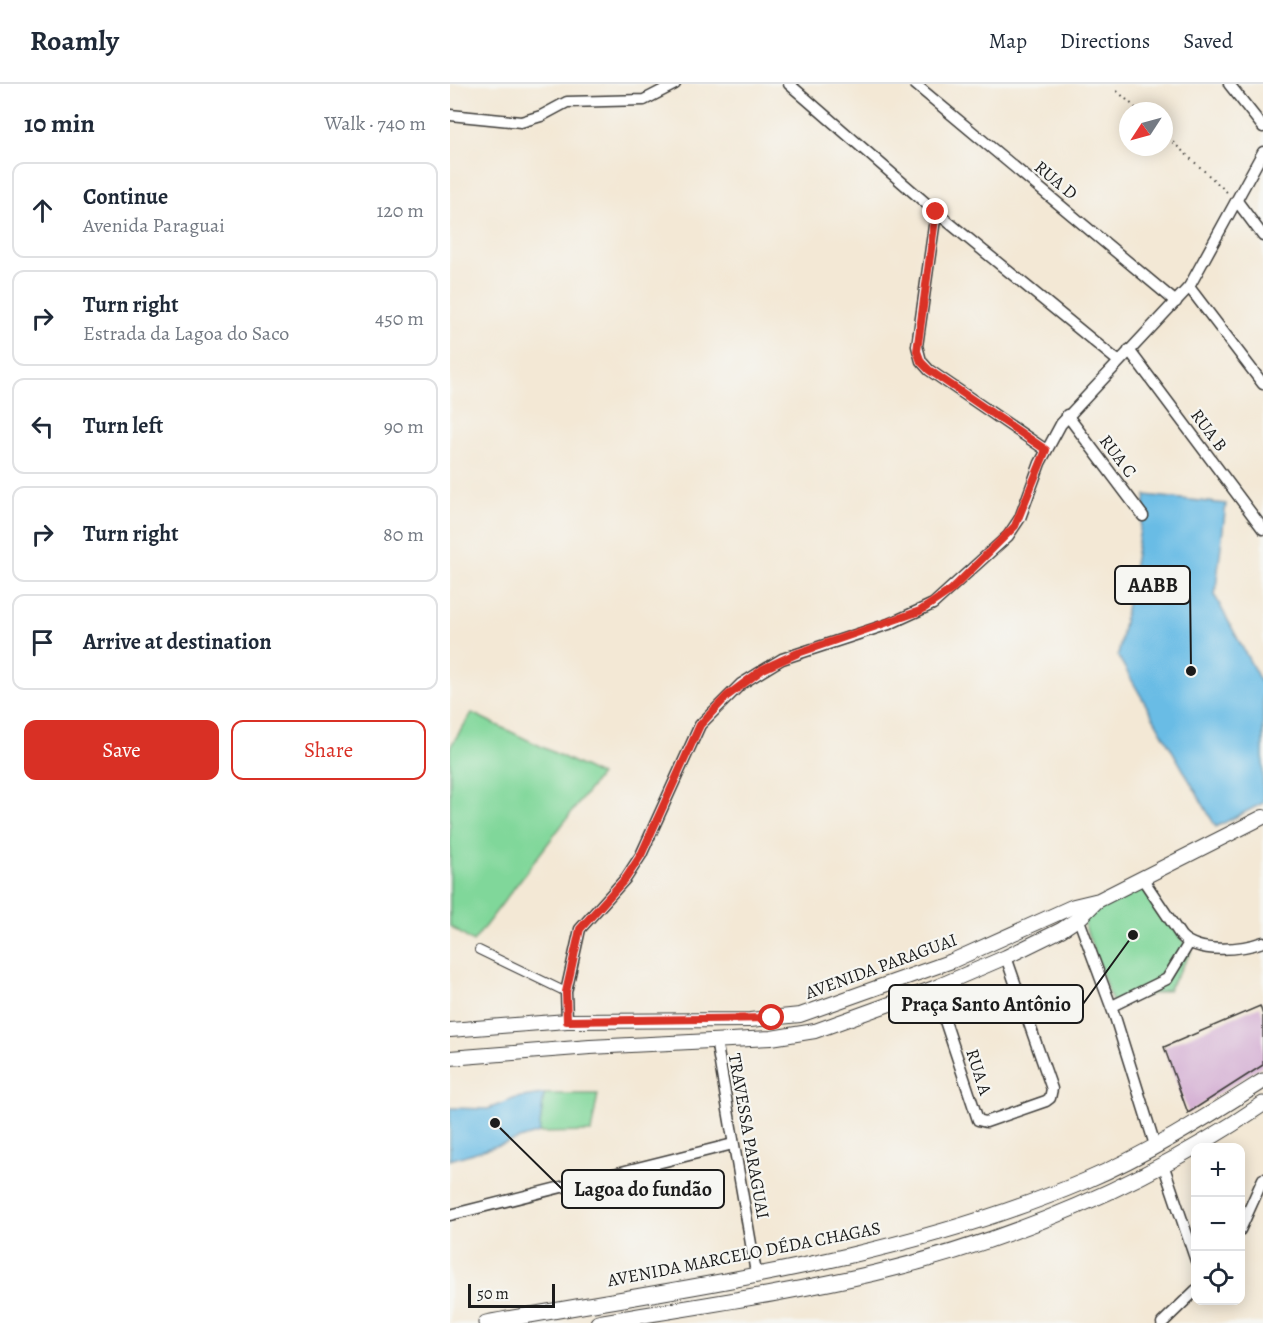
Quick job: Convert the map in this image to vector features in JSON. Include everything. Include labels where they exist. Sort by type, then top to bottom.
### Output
[{"type":"main road","name":"AVENIDA MARCELO DÉDA CHAGAS","points":[[486,1323],[845,1258],[937,1233],[1088,1180],[1200,1121],[1263,1080]]},
{"type":"main road","points":[[598,1323],[847,1279],[897,1267],[987,1240],[1114,1190],[1164,1167],[1263,1104]]},
{"type":"main road","points":[[1106,1170],[1114,1190]]},
{"type":"main road","points":[[1088,1180],[1096,1197]]},
{"type":"main road","points":[[706,1282],[711,1303]]},
{"type":"main road","points":[[682,1287],[686,1308]]},
{"type":"street","points":[[450,114],[521,122],[541,116],[567,102],[638,101],[675,84]]},
{"type":"street","points":[[789,84],[936,212],[1118,361]]},
{"type":"street","name":"RUA D","points":[[915,84],[1176,302]]},
{"type":"street","points":[[1229,84],[1263,127]]},
{"type":"street","points":[[567,1021],[566,992],[580,929],[626,878],[641,855],[691,741],[704,720],[741,684],[782,659],[896,621],[933,604],[951,590],[1015,526],[1046,450],[1067,415],[1189,287],[1263,152]]},
{"type":"street","points":[[1237,201],[1263,236]]},
{"type":"street","points":[[936,212],[917,346],[919,357],[936,375],[1046,450]]},
{"type":"street","points":[[1189,287],[1263,384]]},
{"type":"street","name":"RUA B","points":[[1129,350],[1263,529]]},
{"type":"street","name":"RUA C","points":[[1067,415],[1143,516]]},
{"type":"street","name":"AVENIDA PARAGUAI","points":[[450,1058],[771,1038],[815,1031],[934,988],[1006,957],[1076,912],[1263,817]]},
{"type":"street","points":[[1142,878],[1181,936],[1189,943],[1200,946],[1239,948],[1263,942]]},
{"type":"street","points":[[1076,912],[1112,1006],[1155,1145]]},
{"type":"street","name":"AVENIDA PARAGUAI","points":[[450,1030],[567,1021],[750,1020],[800,1015],[952,961],[1076,912]]},
{"type":"street","points":[[1112,1006],[1167,979],[1189,943]]},
{"type":"street","points":[[479,950],[566,992]]},
{"type":"street","name":"RUA A","points":[[934,988],[976,1117],[981,1122],[1048,1100],[1052,1089],[1006,957]]},
{"type":"street","name":"TRAVESSA PARAGUAI","points":[[716,1040],[756,1273]]},
{"type":"street","points":[[450,1215],[733,1144]]},
{"type":"street","points":[[1164,1167],[1193,1251]]},
{"type":"street","points":[[1245,1219],[1263,1179]]},
{"type":"street","points":[[1166,1322],[1191,1295]]},
{"type":"path","points":[[1117,91],[1129,102]]},
{"type":"path","points":[[1173,142],[1237,201]]},
{"type":"green space","points":[[472,713],[600,775],[473,942],[450,926],[450,747]]},
{"type":"green space","points":[[1140,880],[1191,952],[1168,990],[1113,1004],[1082,918]]},
{"type":"green space","points":[[544,1094],[598,1094],[591,1132],[539,1133]]},
{"type":"water","points":[[1146,495],[1226,504],[1215,596],[1263,686],[1263,803],[1216,827],[1118,656]]},
{"type":"water","points":[[544,1094],[539,1133],[450,1160],[450,1108],[488,1109],[516,1098]]},
{"type":"building","points":[[1260,1006],[1263,1015],[1263,1065],[1188,1113],[1164,1047]]},
{"type":"place","name":"AABB","points":[[1191,671]]},
{"type":"place","name":"Praça Santo Antônio","points":[[1133,935]]},
{"type":"place","name":"Lagoa do fundão","points":[[495,1123]]},
{"type":"route","points":[[772,1018],[696,1021],[567,1021],[566,992],[575,943],[587,918],[626,878],[641,855],[651,837],[696,731],[727,696],[751,677],[782,659],[888,624],[933,604],[993,551],[1008,536],[1020,518],[1046,450],[929,370],[921,362],[917,351],[936,212]]}]
